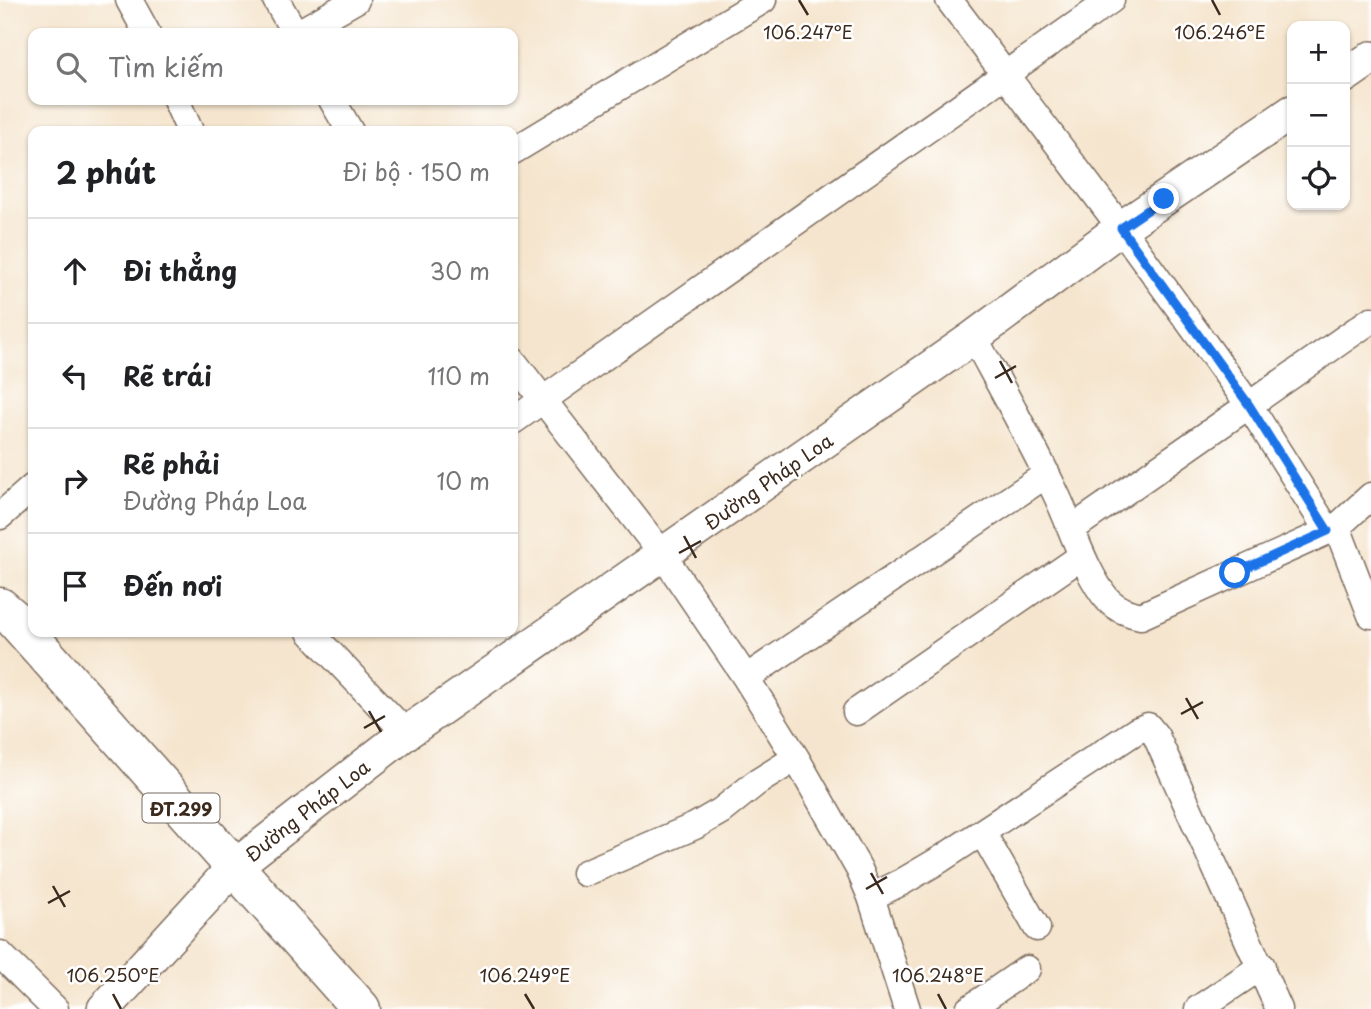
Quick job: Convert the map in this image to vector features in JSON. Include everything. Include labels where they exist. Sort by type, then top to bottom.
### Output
[{"type":"main road","name":"ĐT.299","points":[[0,607],[28,635]]},
{"type":"main road","name":"ĐT.299","points":[[30,637],[362,1009]]},
{"type":"street","points":[[129,0],[144,28]]},
{"type":"street","points":[[276,0],[293,28]]},
{"type":"street","points":[[305,28],[356,0]]},
{"type":"street","points":[[518,148],[763,0]]},
{"type":"street","points":[[949,0],[1121,228],[1249,405],[1333,529],[1371,615]]},
{"type":"street","points":[[518,418],[1111,0]]},
{"type":"street","points":[[1350,73],[1371,58]]},
{"type":"street","points":[[178,105],[188,126]]},
{"type":"street","points":[[335,105],[347,126]]},
{"type":"street","name":"Đường Pháp Loa","points":[[104,1009],[234,867],[406,733],[974,337],[1121,228],[1287,115]]},
{"type":"street","points":[[1073,528],[1371,320]]},
{"type":"street","points":[[974,337],[1047,474],[1073,528],[1082,556],[1107,598],[1121,611],[1141,616],[1333,529],[1371,496]]},
{"type":"street","points":[[518,367],[663,555],[796,758],[859,869],[871,897],[907,1009]]},
{"type":"street","points":[[746,678],[1047,474]]},
{"type":"street","points":[[0,516],[28,491]]},
{"type":"street","points":[[856,712],[1082,556]]},
{"type":"street","points":[[315,637],[406,733]]},
{"type":"street","points":[[871,897],[902,882],[1136,731],[1148,726],[1156,736],[1262,966],[1279,1009]]},
{"type":"street","points":[[585,873],[695,826],[796,758]]},
{"type":"street","points":[[982,832],[1037,928]]},
{"type":"street","points":[[0,954],[55,1009]]},
{"type":"street","points":[[1198,1009],[1262,966]]},
{"type":"street","points":[[969,1009],[1027,969]]},
{"type":"route","points":[[1164,199],[1121,228],[1249,405],[1328,531],[1235,573]]}]
